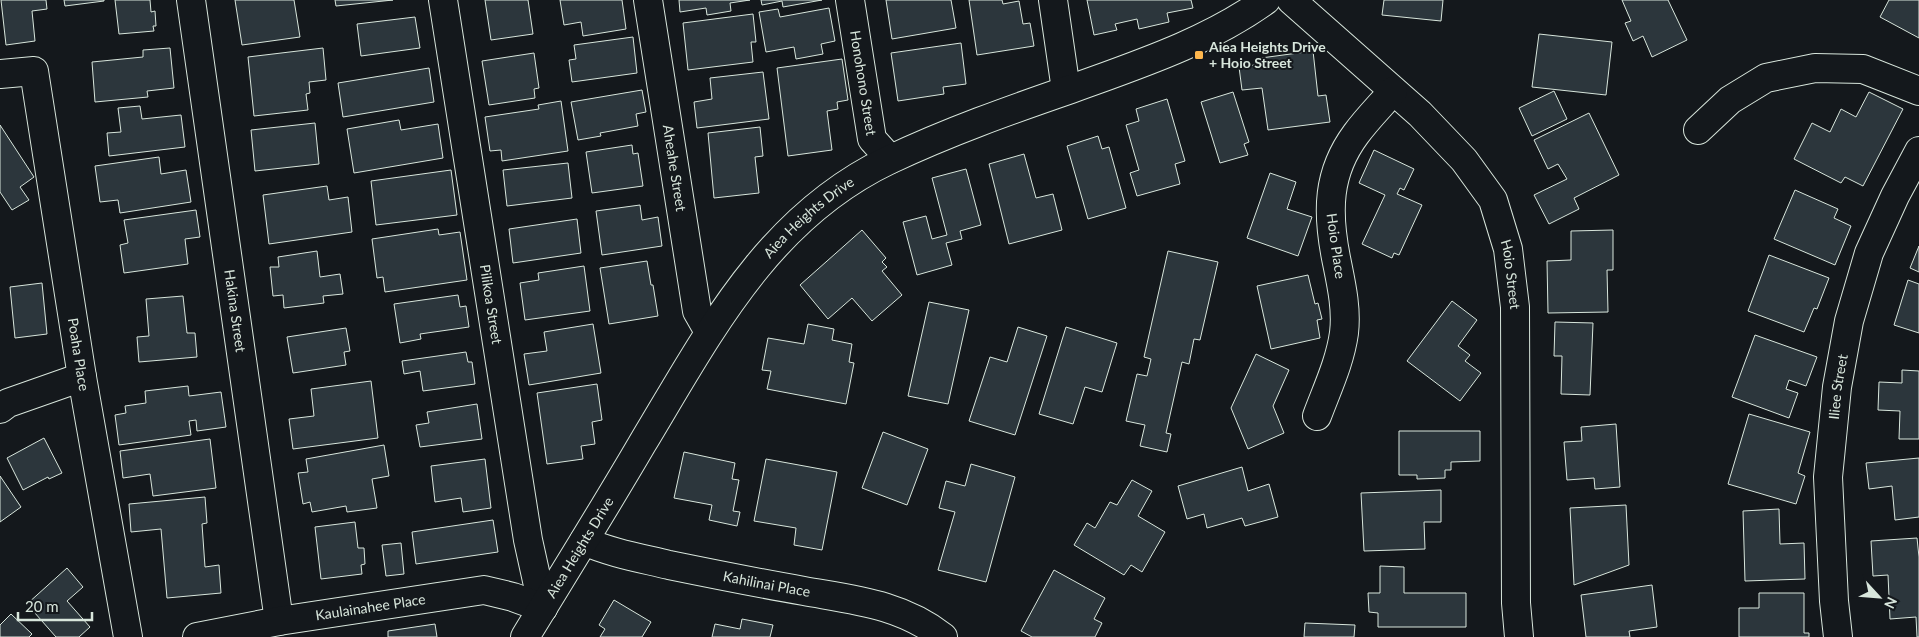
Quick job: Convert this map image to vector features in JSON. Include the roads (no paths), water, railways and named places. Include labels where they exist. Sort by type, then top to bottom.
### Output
[{"type":"street","name":"Hakina Street","points":[[191,0],[279,621]]},
{"type":"street","name":"Pilikoa Street","points":[[443,0],[528,540],[543,608]]},
{"type":"street","name":"Aheahe Street","points":[[648,0],[697,311],[710,332]]},
{"type":"street","name":"Honohono Street","points":[[850,0],[872,139],[890,159]]},
{"type":"street","points":[[1053,0],[1066,90]]},
{"type":"street","name":"Aiea Heights Drive","points":[[525,637],[710,332],[755,268],[782,236],[817,205],[850,180],[890,159],[964,129],[1162,55],[1249,12],[1266,0]]},
{"type":"street","name":"Hoio Street","points":[[1291,0],[1420,114],[1464,160],[1493,200],[1508,249],[1515,307],[1516,603],[1520,637]]},
{"type":"street","points":[[1698,130],[1730,100],[1766,78],[1815,68],[1863,69],[1919,91]]},
{"type":"street","name":"Poaha Place","points":[[0,74],[34,71],[82,377],[128,637]]},
{"type":"street","name":"Hoio Place","points":[[1317,416],[1338,360],[1344,333],[1345,305],[1334,245],[1330,205],[1333,178],[1342,157],[1356,134],[1393,91]]},
{"type":"street","name":"Iliee Street","points":[[1838,637],[1834,602],[1828,477],[1837,387],[1849,321],[1869,253],[1895,196],[1919,151]]},
{"type":"street","points":[[0,408],[8,403],[82,377]]},
{"type":"street","name":"Kahilinai Place","points":[[584,541],[606,551],[723,577],[871,603],[908,615],[926,624],[943,637]]},
{"type":"street","name":"Kaulainahee Place","points":[[197,637],[279,621],[484,590],[513,597],[543,608]]},
{"type":"place","name":"Aiea Heights Drive + Hoio Street","points":[[1199,55]]}]
